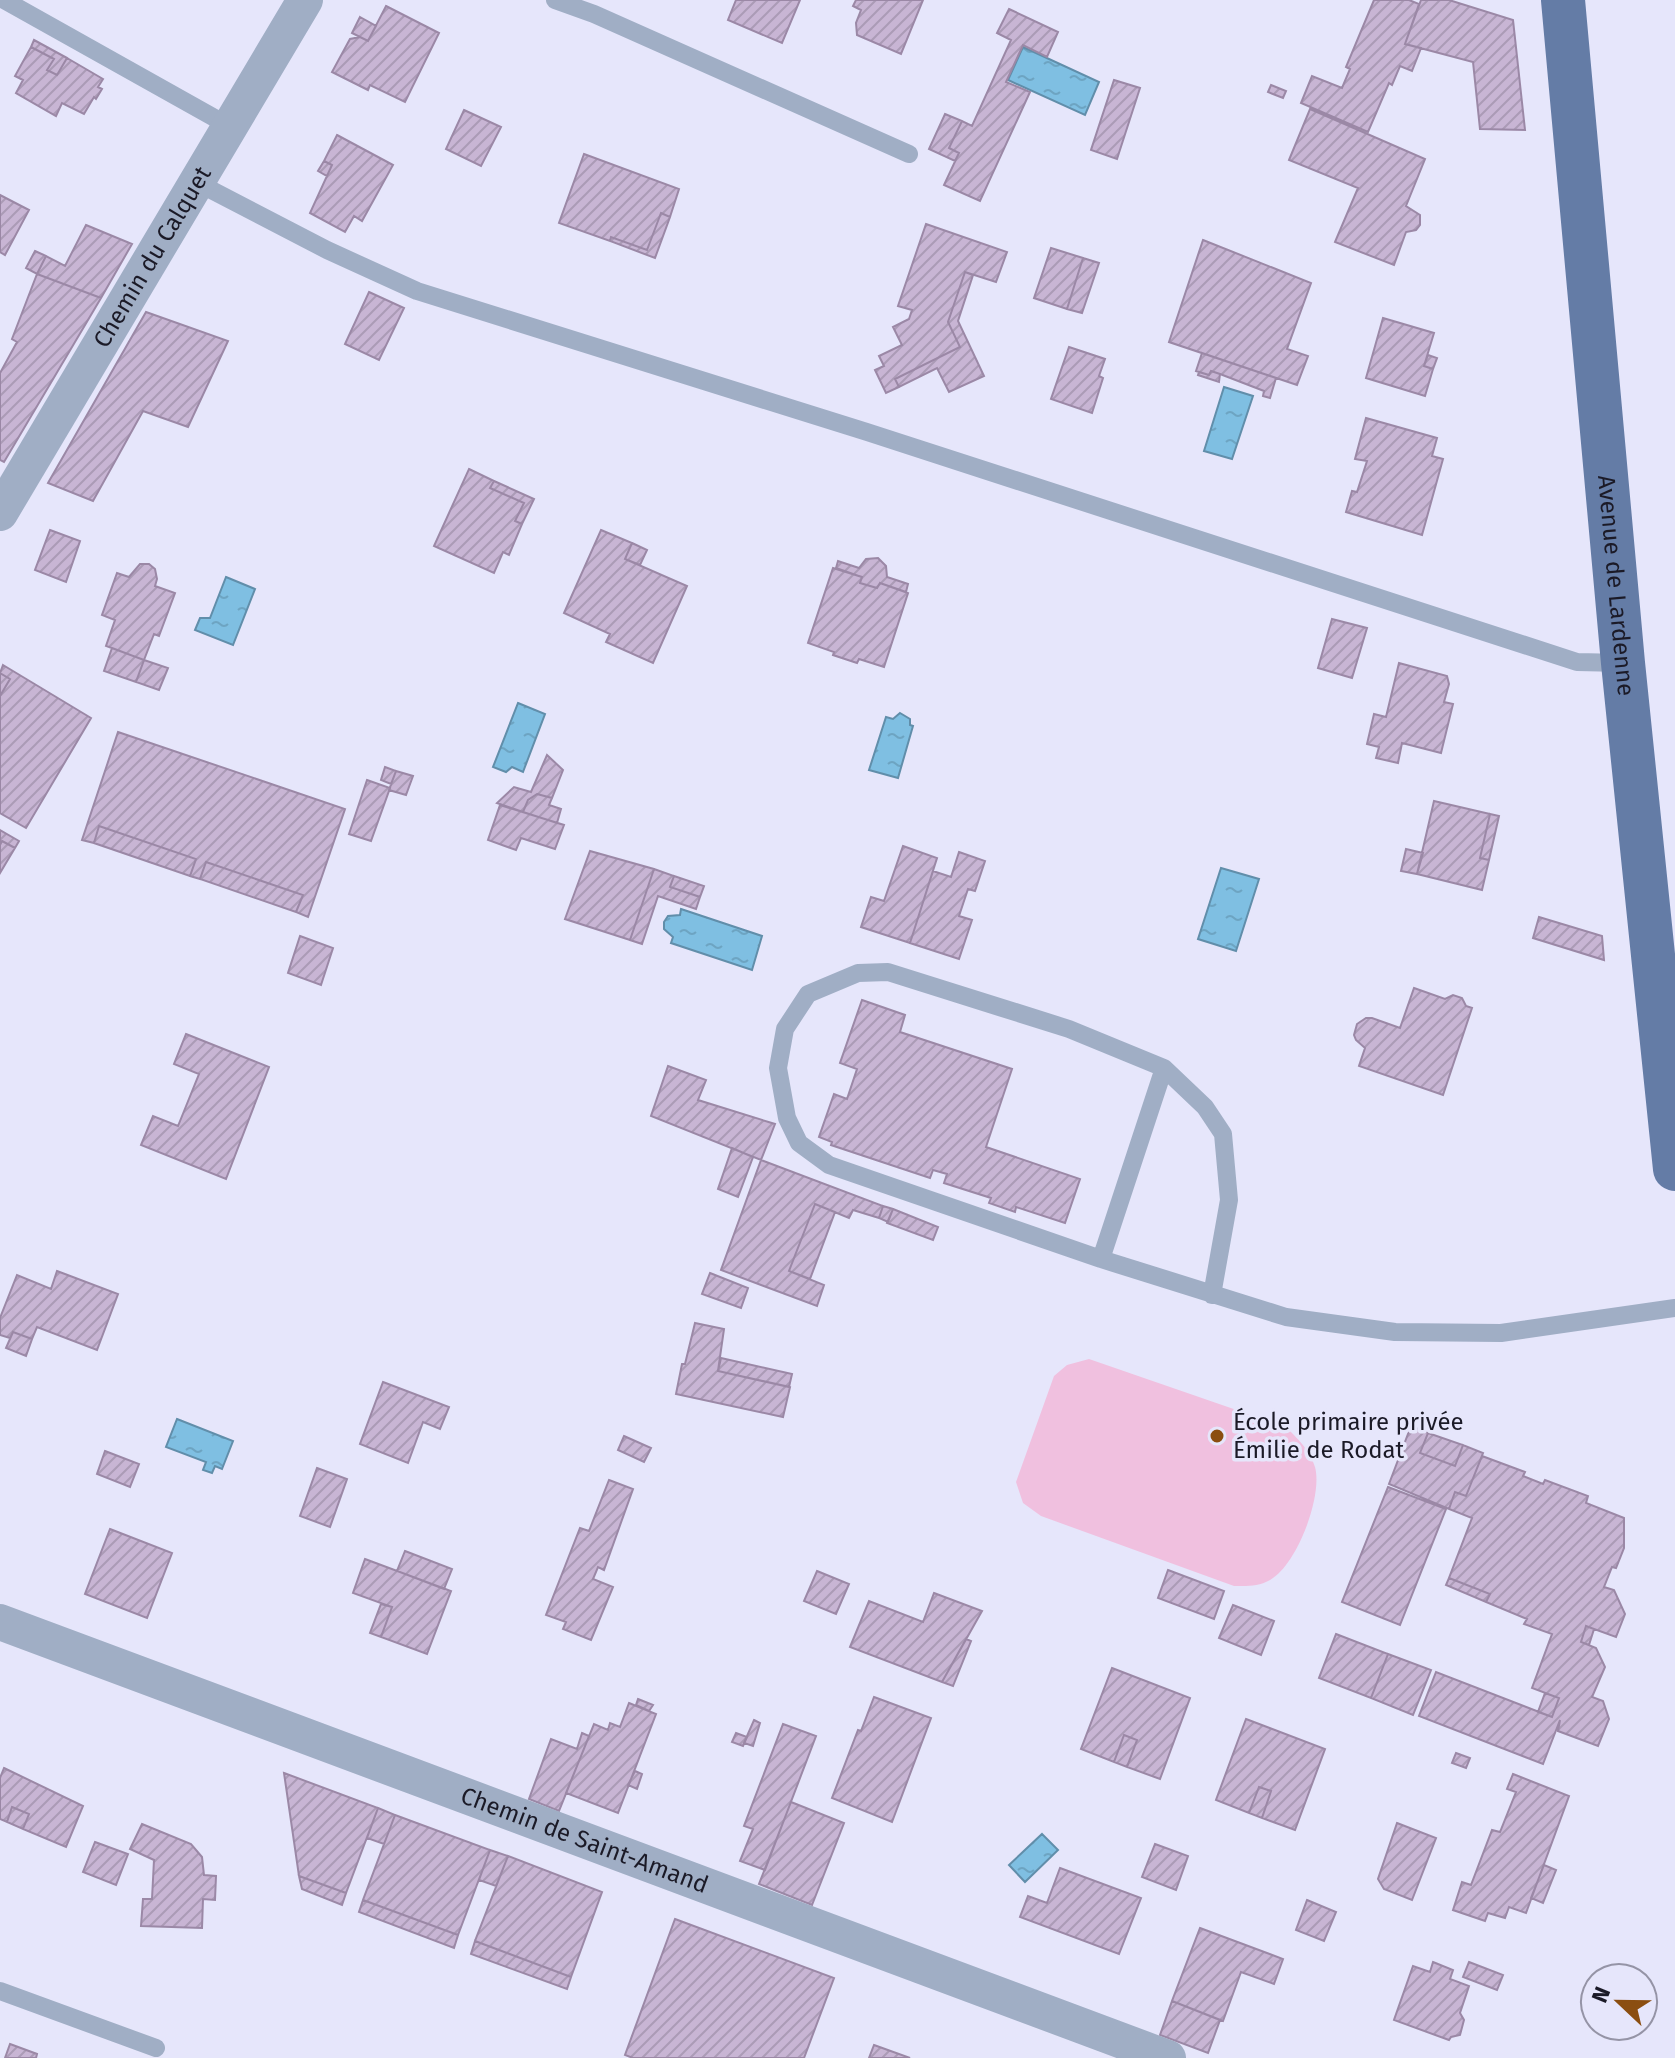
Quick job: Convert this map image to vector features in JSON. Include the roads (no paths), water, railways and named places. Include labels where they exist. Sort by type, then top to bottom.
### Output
[{"type":"main road","name":"Avenue de Lardenne","points":[[1563,0],[1623,663],[1675,1168]]},
{"type":"street","name":"Chemin du Calquet","points":[[0,513],[305,0]]},
{"type":"street","name":"Chemin de Saint-Amand","points":[[0,1622],[1168,2058]]},
{"type":"lane","points":[[4,0],[229,126]]},
{"type":"lane","points":[[555,0],[594,14],[909,154]]},
{"type":"lane","points":[[196,182],[327,250],[417,291],[896,441],[1577,662],[1623,663]]},
{"type":"lane","points":[[1212,1295],[1229,1200],[1223,1134],[1205,1107],[1164,1068],[1069,1029],[888,972],[858,973],[808,994],[785,1029],[778,1068],[787,1118],[799,1143],[829,1165],[1101,1259],[1212,1295],[1286,1317],[1395,1332],[1501,1333],[1675,1308]]},
{"type":"lane","points":[[1101,1259],[1164,1068]]},
{"type":"lane","points":[[0,1991],[156,2048]]},
{"type":"water","points":[[1023,47],[1099,82],[1085,115],[1008,80]]},
{"type":"water","points":[[1224,387],[1253,396],[1232,459],[1204,451]]},
{"type":"water","points":[[226,577],[255,589],[233,645],[195,630],[200,618],[210,618]]},
{"type":"water","points":[[518,703],[545,714],[523,772],[512,767],[506,772],[493,767]]},
{"type":"water","points":[[900,713],[910,719],[913,726],[898,778],[869,770],[886,717],[893,719]]},
{"type":"water","points":[[1221,868],[1259,879],[1236,951],[1198,939]]},
{"type":"water","points":[[681,909],[762,936],[752,970],[671,943],[673,937],[664,929],[664,922],[668,916],[680,915]]},
{"type":"water","points":[[177,1419],[233,1441],[222,1469],[215,1466],[212,1473],[203,1470],[206,1462],[166,1447]]},
{"type":"water","points":[[1042,1834],[1058,1850],[1025,1882],[1009,1865]]},
{"type":"place","name":"École primaire privée Émilie de Rodat","points":[[1217,1436]]}]
